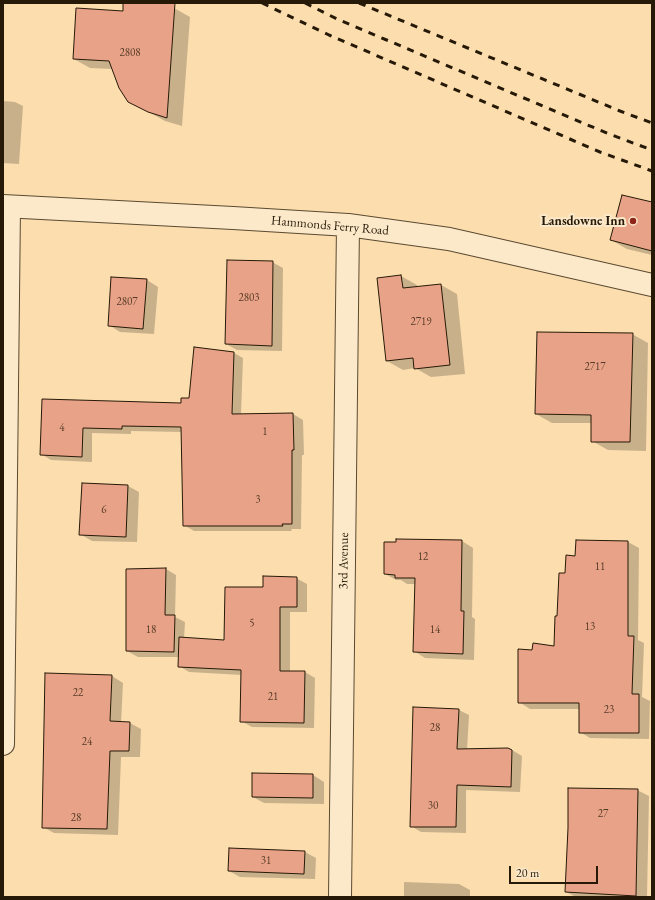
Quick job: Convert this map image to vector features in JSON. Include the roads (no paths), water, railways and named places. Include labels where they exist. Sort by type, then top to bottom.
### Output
[{"type":"street","name":"Hammonds Ferry Road","points":[[6,207],[348,225],[450,239],[652,285]]},
{"type":"street","points":[[3,744],[6,207]]},
{"type":"street","name":"3rd Avenue","points":[[340,897],[348,225]]},
{"type":"railway","points":[[262,3],[329,35],[600,152],[652,171]]},
{"type":"railway","points":[[305,3],[337,19],[609,134],[652,150]]},
{"type":"railway","points":[[359,3],[652,123]]},
{"type":"place","name":"Lansdowne Inn","points":[[633,221]]}]
